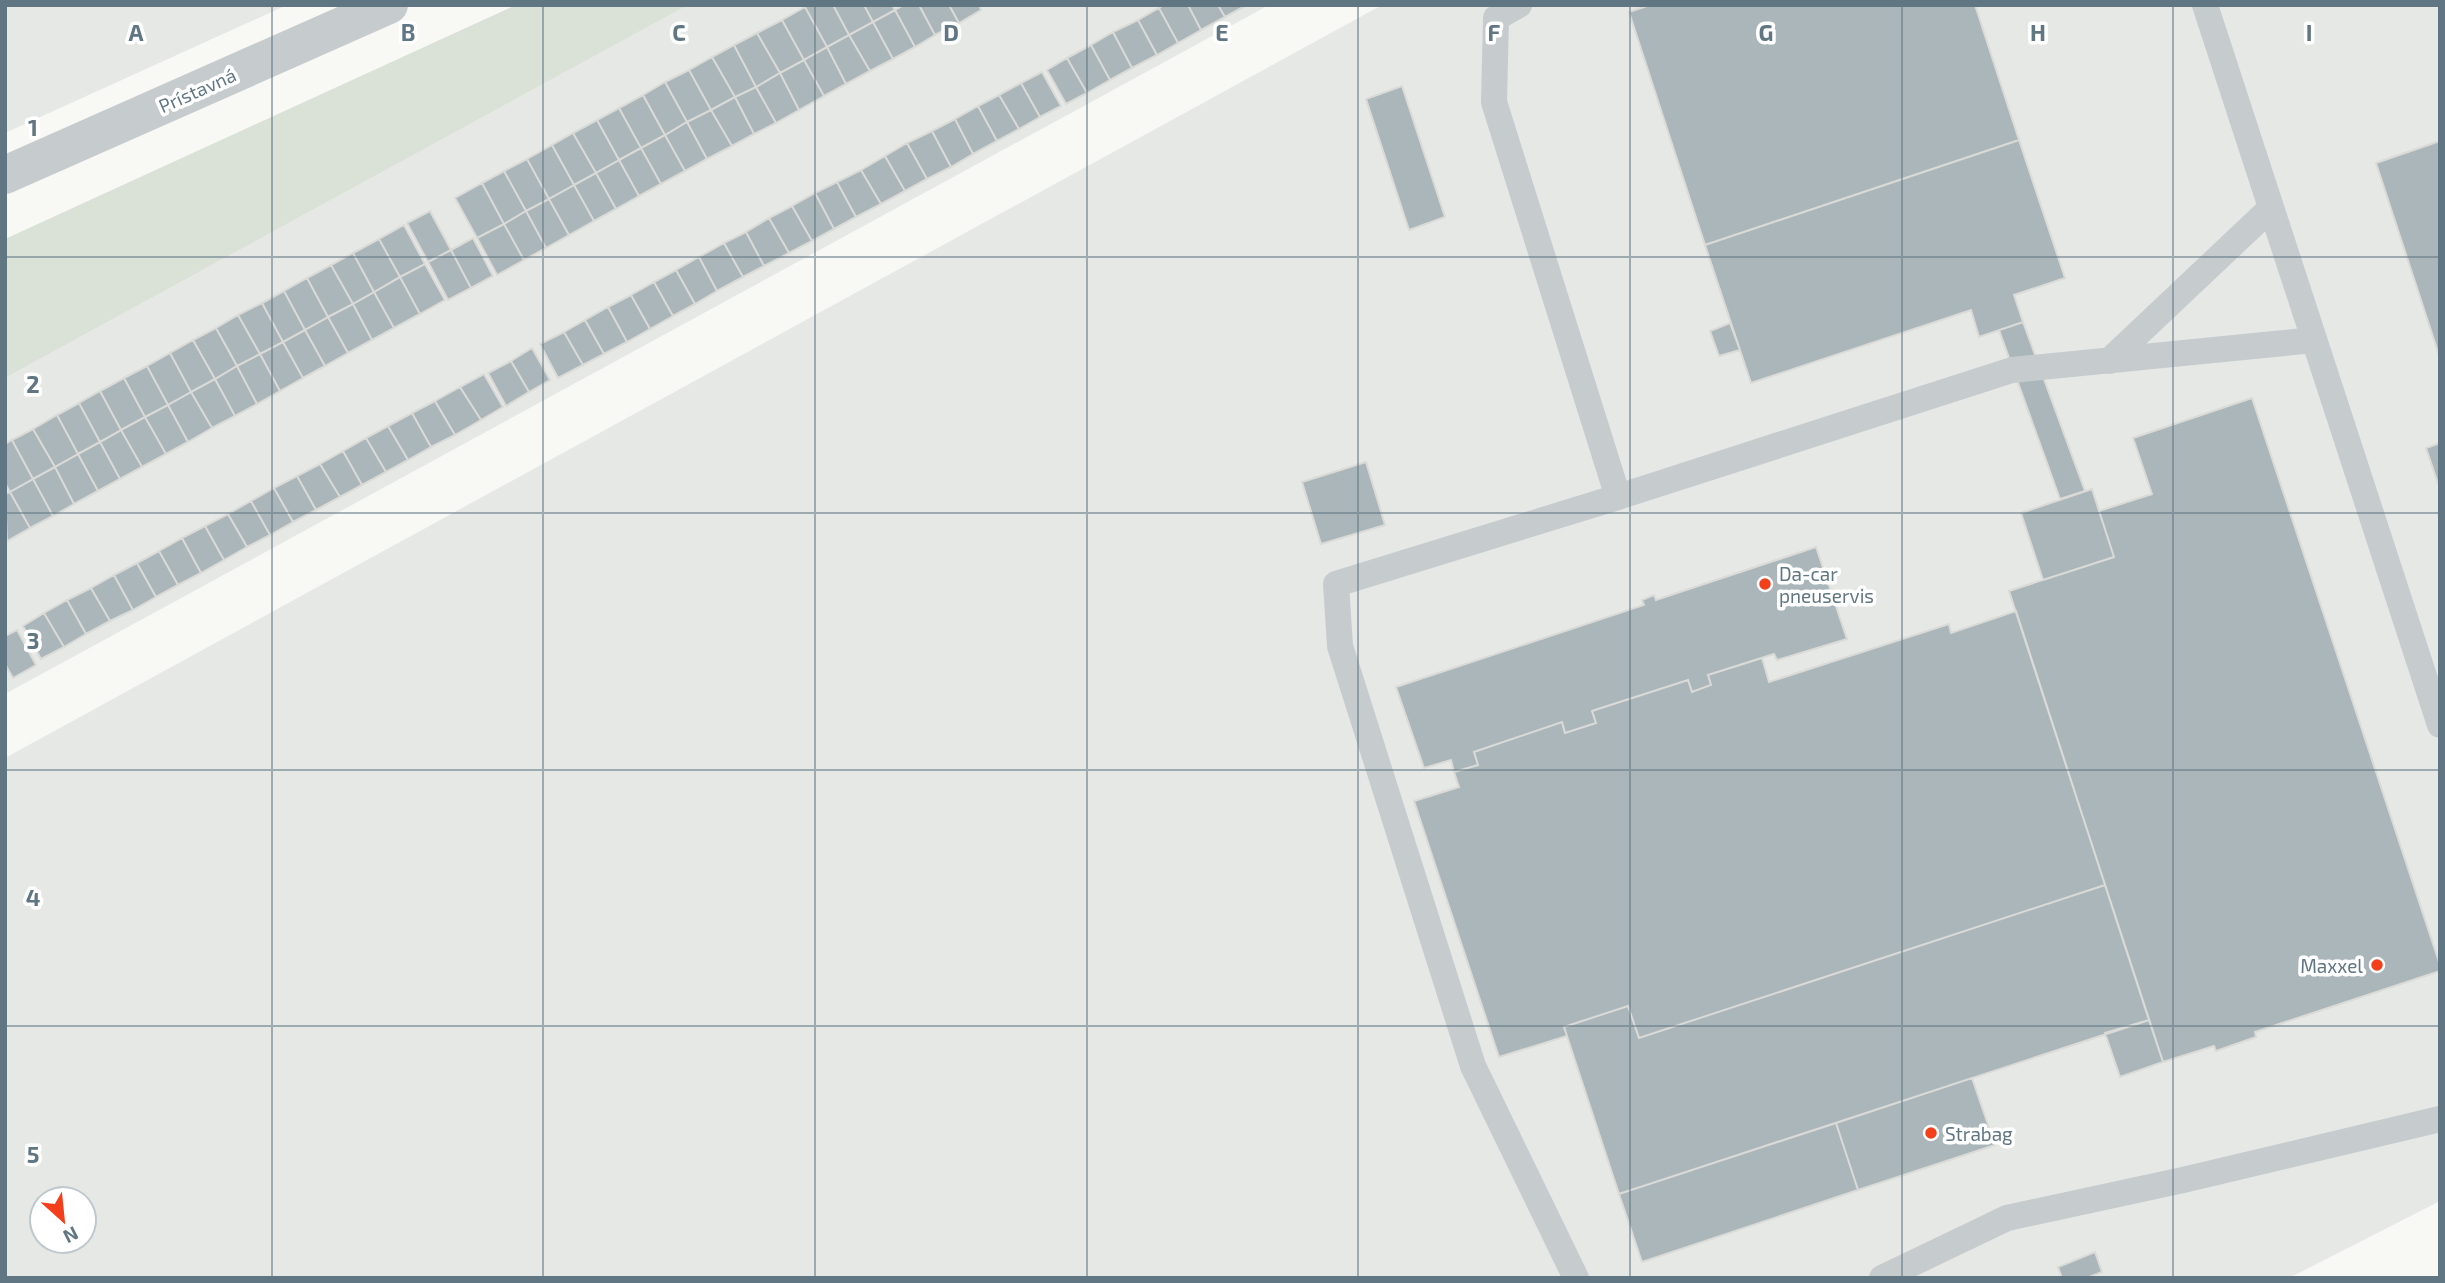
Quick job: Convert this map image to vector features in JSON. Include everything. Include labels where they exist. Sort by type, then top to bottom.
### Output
[{"type":"street","name":"Prístavná","points":[[5,175],[389,5]]},
{"type":"lane","points":[[1519,5],[1496,18],[1494,102],[1618,497]]},
{"type":"lane","points":[[2205,5],[2440,725]]},
{"type":"lane","points":[[2109,360],[2270,208]]},
{"type":"lane","points":[[1576,1278],[1473,1066],[1340,646],[1336,584],[1618,497],[2012,370],[2314,340]]},
{"type":"lane","points":[[1882,1278],[2007,1218],[2183,1180],[2440,1119]]},
{"type":"shaded area","points":[[5,5],[287,5],[5,133]]},
{"type":"shaded area","points":[[516,5],[688,5],[5,378],[5,239]]},
{"type":"shaded area","points":[[688,5],[1269,5],[5,694],[5,378]]},
{"type":"shaded area","points":[[1382,5],[2440,5],[2440,1201],[2289,1278],[5,1278],[5,758]]},
{"type":"building","points":[[833,5],[849,35],[827,47],[805,7]]},
{"type":"building","points":[[833,5],[864,5],[873,22],[849,35]]},
{"type":"building","points":[[864,5],[892,5],[895,10],[873,22]]},
{"type":"building","points":[[904,5],[919,5],[935,35],[915,47],[895,10]]},
{"type":"building","points":[[919,5],[949,5],[959,23],[935,35]]},
{"type":"building","points":[[949,5],[979,5],[981,10],[959,23]]},
{"type":"building","points":[[1164,5],[1188,5],[1201,30],[1178,43],[1159,8]]},
{"type":"building","points":[[1188,5],[1218,5],[1225,17],[1201,30]]},
{"type":"building","points":[[1218,5],[1247,5],[1225,17]]},
{"type":"building","points":[[1650,5],[1975,5],[2019,140],[1705,245],[1629,12]]},
{"type":"building","points":[[805,7],[827,47],[804,60],[782,20]]},
{"type":"building","points":[[1159,8],[1178,43],[1157,55],[1138,20]]},
{"type":"building","points":[[895,10],[915,47],[893,59],[873,22]]},
{"type":"building","points":[[782,20],[804,60],[780,73],[757,33]]},
{"type":"building","points":[[1138,20],[1157,55],[1132,68],[1113,32]]},
{"type":"building","points":[[873,22],[893,59],[870,71],[849,35]]},
{"type":"building","points":[[1113,32],[1132,68],[1110,80],[1091,45]]},
{"type":"building","points":[[757,33],[780,73],[756,87],[734,45]]},
{"type":"building","points":[[849,35],[870,71],[846,84],[827,47]]},
{"type":"building","points":[[734,45],[756,87],[735,97],[712,57]]},
{"type":"building","points":[[1091,45],[1110,80],[1087,93],[1067,58]]},
{"type":"building","points":[[827,47],[846,84],[824,96],[804,60]]},
{"type":"building","points":[[712,57],[735,97],[711,110],[689,70]]},
{"type":"building","points":[[1067,58],[1087,93],[1066,104],[1047,70]]},
{"type":"building","points":[[804,60],[824,96],[799,110],[780,73]]},
{"type":"building","points":[[689,70],[711,110],[687,122],[665,82]]},
{"type":"building","points":[[1042,72],[1061,106],[1040,117],[1021,83]]},
{"type":"building","points":[[780,73],[799,110],[776,123],[756,87]]},
{"type":"building","points":[[665,82],[687,122],[665,135],[643,95]]},
{"type":"building","points":[[1021,83],[1040,117],[1019,129],[999,95]]},
{"type":"building","points":[[1402,86],[1445,217],[1409,230],[1366,99]]},
{"type":"building","points":[[756,87],[776,123],[754,134],[735,97]]},
{"type":"building","points":[[643,95],[665,135],[641,148],[619,108]]},
{"type":"building","points":[[999,95],[1019,129],[997,141],[978,106]]},
{"type":"building","points":[[735,97],[754,134],[732,146],[711,110]]},
{"type":"building","points":[[978,106],[997,141],[973,154],[955,119]]},
{"type":"building","points":[[619,108],[641,148],[619,160],[597,120]]},
{"type":"building","points":[[711,110],[732,146],[707,159],[687,122]]},
{"type":"building","points":[[955,119],[973,154],[951,167],[932,131]]},
{"type":"building","points":[[597,120],[619,160],[596,173],[573,133]]},
{"type":"building","points":[[687,122],[707,159],[685,171],[665,135]]},
{"type":"building","points":[[932,131],[951,167],[927,179],[907,143]]},
{"type":"building","points":[[573,133],[596,173],[574,185],[552,145]]},
{"type":"building","points":[[665,135],[685,171],[661,184],[641,148]]},
{"type":"building","points":[[2019,140],[2065,278],[2014,295],[2023,322],[1979,337],[1971,310],[1751,383],[1705,245]]},
{"type":"building","points":[[2440,141],[2440,358],[2376,163]]},
{"type":"building","points":[[907,143],[927,179],[905,191],[885,156]]},
{"type":"building","points":[[552,145],[574,185],[549,199],[527,159]]},
{"type":"building","points":[[641,148],[661,184],[639,196],[619,160]]},
{"type":"building","points":[[885,156],[905,191],[881,204],[861,170]]},
{"type":"building","points":[[527,159],[549,199],[526,211],[504,171]]},
{"type":"building","points":[[619,160],[639,196],[616,209],[596,173]]},
{"type":"building","points":[[861,170],[881,204],[856,217],[837,182]]},
{"type":"building","points":[[504,171],[526,211],[504,224],[482,183]]},
{"type":"building","points":[[596,173],[616,209],[594,221],[574,185]]},
{"type":"building","points":[[837,182],[856,217],[834,229],[815,193]]},
{"type":"building","points":[[482,183],[504,224],[477,238],[455,198]]},
{"type":"building","points":[[574,185],[594,221],[569,235],[549,199]]},
{"type":"building","points":[[815,193],[834,229],[812,241],[792,206]]},
{"type":"building","points":[[549,199],[569,235],[546,248],[526,211]]},
{"type":"building","points":[[792,206],[812,241],[789,253],[769,218]]},
{"type":"building","points":[[430,211],[451,250],[428,262],[407,223]]},
{"type":"building","points":[[526,211],[546,248],[524,260],[504,224]]},
{"type":"building","points":[[769,218],[789,253],[764,266],[746,232]]},
{"type":"building","points":[[504,224],[524,260],[497,275],[477,238]]},
{"type":"building","points":[[404,225],[425,264],[400,277],[379,239]]},
{"type":"building","points":[[746,232],[764,266],[743,277],[724,243]]},
{"type":"building","points":[[473,238],[493,276],[471,288],[451,250]]},
{"type":"building","points":[[379,239],[400,277],[374,292],[353,253]]},
{"type":"building","points":[[724,243],[743,277],[717,291],[699,257]]},
{"type":"building","points":[[451,250],[471,288],[448,300],[428,262]]},
{"type":"building","points":[[353,253],[374,292],[353,304],[331,265]]},
{"type":"building","points":[[699,257],[717,291],[695,304],[676,270]]},
{"type":"building","points":[[425,264],[445,300],[420,314],[400,277]]},
{"type":"building","points":[[331,265],[353,304],[328,317],[307,278]]},
{"type":"building","points":[[676,270],[695,304],[673,316],[654,282]]},
{"type":"building","points":[[400,277],[420,314],[394,328],[374,292]]},
{"type":"building","points":[[307,278],[328,317],[305,330],[284,291]]},
{"type":"building","points":[[654,282],[673,316],[650,329],[631,295]]},
{"type":"building","points":[[284,291],[305,330],[283,342],[262,303]]},
{"type":"building","points":[[374,292],[394,328],[372,340],[353,304]]},
{"type":"building","points":[[631,295],[650,329],[627,342],[608,307]]},
{"type":"building","points":[[262,303],[283,342],[260,354],[238,315]]},
{"type":"building","points":[[353,304],[372,340],[348,353],[328,317]]},
{"type":"building","points":[[608,307],[627,342],[604,354],[585,320]]},
{"type":"building","points":[[238,315],[260,354],[237,366],[216,328]]},
{"type":"building","points":[[328,317],[348,353],[325,366],[305,330]]},
{"type":"building","points":[[585,320],[604,354],[583,365],[564,332]]},
{"type":"building","points":[[2023,322],[2085,491],[2060,499],[1999,330]]},
{"type":"building","points":[[1730,323],[1740,350],[1719,356],[1710,331]]},
{"type":"building","points":[[216,328],[237,366],[215,379],[193,340]]},
{"type":"building","points":[[305,330],[325,366],[303,378],[283,342]]},
{"type":"building","points":[[564,332],[583,365],[558,378],[540,344]]},
{"type":"building","points":[[193,340],[215,379],[191,392],[170,353]]},
{"type":"building","points":[[283,342],[303,378],[280,391],[260,354]]},
{"type":"building","points":[[532,348],[550,380],[529,392],[511,361]]},
{"type":"building","points":[[170,353],[191,392],[168,405],[147,366]]},
{"type":"building","points":[[260,354],[280,391],[257,404],[237,366]]},
{"type":"building","points":[[511,361],[529,392],[506,406],[488,373]]},
{"type":"building","points":[[147,366],[168,405],[145,417],[124,378]]},
{"type":"building","points":[[237,366],[257,404],[235,416],[215,379]]},
{"type":"building","points":[[484,374],[503,407],[481,420],[460,387]]},
{"type":"building","points":[[124,378],[145,417],[121,430],[100,391]]},
{"type":"building","points":[[215,379],[235,416],[212,428],[191,392]]},
{"type":"building","points":[[460,387],[481,420],[455,435],[435,401]]},
{"type":"building","points":[[100,391],[121,430],[100,442],[79,403]]},
{"type":"building","points":[[191,392],[212,428],[188,442],[168,405]]},
{"type":"building","points":[[2252,398],[2440,971],[2255,1032],[2256,1037],[2216,1051],[2214,1046],[2163,1062],[2009,591],[2114,557],[2099,511],[2152,494],[2133,438]]},
{"type":"building","points":[[435,401],[455,435],[431,447],[412,413]]},
{"type":"building","points":[[79,403],[100,442],[78,454],[57,415]]},
{"type":"building","points":[[168,405],[188,442],[166,454],[145,417]]},
{"type":"building","points":[[412,413],[431,447],[408,460],[388,426]]},
{"type":"building","points":[[57,415],[78,454],[55,467],[33,429]]},
{"type":"building","points":[[145,417],[166,454],[142,467],[121,430]]},
{"type":"building","points":[[388,426],[408,460],[386,472],[366,438]]},
{"type":"building","points":[[33,429],[55,467],[33,479],[12,440]]},
{"type":"building","points":[[121,430],[142,467],[120,479],[100,442]]},
{"type":"building","points":[[366,438],[386,472],[362,485],[343,451]]},
{"type":"building","points":[[12,440],[33,479],[10,492],[5,483],[5,444]]},
{"type":"building","points":[[100,442],[120,479],[98,491],[78,454]]},
{"type":"building","points":[[2440,443],[2440,489],[2426,448]]},
{"type":"building","points":[[343,451],[362,485],[340,497],[320,464]]},
{"type":"building","points":[[78,454],[98,491],[74,504],[55,467]]},
{"type":"building","points":[[1366,462],[1385,525],[1321,544],[1302,482]]},
{"type":"building","points":[[320,464],[340,497],[316,510],[297,476]]},
{"type":"building","points":[[55,467],[74,504],[53,516],[33,479]]},
{"type":"building","points":[[297,476],[316,510],[293,522],[274,488]]},
{"type":"building","points":[[33,479],[53,516],[30,528],[10,492]]},
{"type":"building","points":[[274,488],[293,522],[270,535],[251,501]]},
{"type":"building","points":[[2092,489],[2114,557],[2043,580],[2021,513]]},
{"type":"building","points":[[10,492],[30,528],[7,541],[5,494]]},
{"type":"building","points":[[251,501],[270,535],[247,547],[228,514]]},
{"type":"building","points":[[228,514],[247,547],[224,560],[205,526]]},
{"type":"building","points":[[205,526],[224,560],[201,573],[182,538]]},
{"type":"building","points":[[182,538],[201,573],[178,585],[159,551]]},
{"type":"building","points":[[1816,547],[1847,639],[1777,660],[1774,654],[1708,675],[1711,685],[1692,692],[1688,680],[1592,711],[1596,723],[1565,733],[1562,722],[1474,752],[1478,765],[1454,772],[1451,760],[1424,768],[1396,687],[1644,605],[1642,600],[1654,595],[1656,600]]},
{"type":"building","points":[[159,551],[178,585],[156,597],[137,563]]},
{"type":"building","points":[[137,563],[156,597],[133,610],[114,575]]},
{"type":"building","points":[[114,575],[133,610],[110,621],[91,588]]},
{"type":"building","points":[[91,588],[110,621],[86,634],[67,600]]},
{"type":"building","points":[[67,600],[86,634],[64,647],[44,613]]},
{"type":"building","points":[[2016,611],[2105,885],[1639,1038],[1628,1006],[1564,1027],[1567,1036],[1499,1057],[1414,801],[1459,787],[1454,772],[1478,765],[1474,752],[1562,722],[1565,733],[1596,723],[1592,711],[1688,680],[1692,692],[1711,685],[1708,675],[1762,658],[1769,682],[1949,624],[1951,633]]},
{"type":"building","points":[[44,613],[64,647],[41,659],[23,626]]},
{"type":"building","points":[[17,630],[36,665],[13,678],[5,664],[5,636]]},
{"type":"building","points":[[2105,885],[2149,1020],[1619,1194],[1564,1027],[1628,1006],[1639,1038]]},
{"type":"building","points":[[2149,1020],[2163,1062],[2120,1077],[2105,1033]]},
{"type":"building","points":[[1972,1078],[1995,1145],[1858,1190],[1836,1123]]},
{"type":"building","points":[[1836,1123],[1858,1190],[1642,1262],[1619,1194]]},
{"type":"building","points":[[2095,1252],[2102,1272],[2087,1278],[2062,1278],[2058,1267]]},
{"type":"place","name":"Da-car pneuservis","points":[[1765,584]]},
{"type":"place","name":"Maxxel","points":[[2377,965]]},
{"type":"place","name":"Strabag","points":[[1931,1133]]}]
